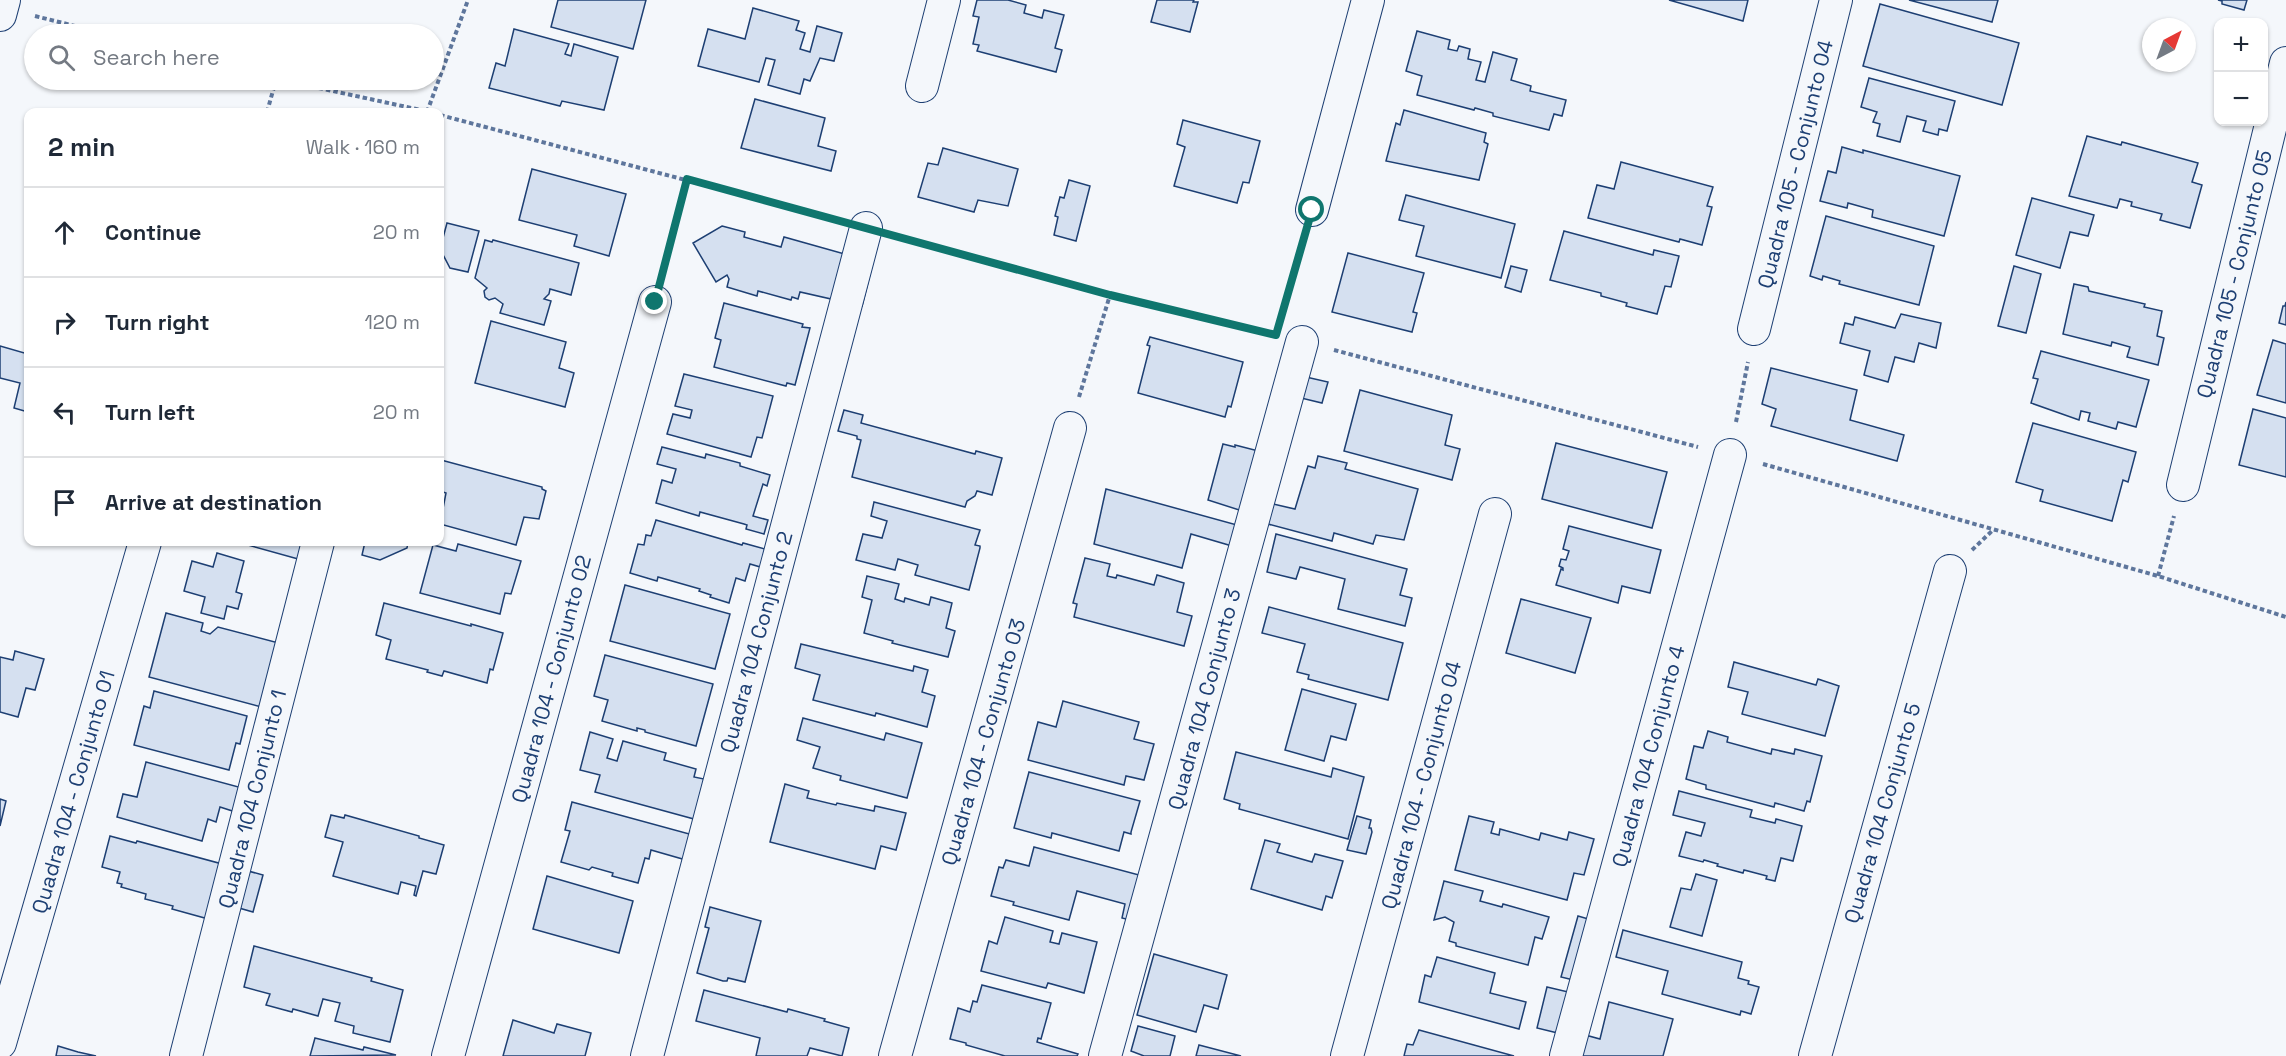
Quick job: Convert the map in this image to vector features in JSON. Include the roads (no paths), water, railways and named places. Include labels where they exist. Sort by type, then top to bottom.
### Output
[{"type":"street","points":[[922,86],[944,0]]},
{"type":"street","points":[[1312,210],[1368,0]]},
{"type":"street","name":"Quadra 105 - Conjunto 04","points":[[1754,329],[1836,0]]},
{"type":"street","name":"Quadra 105 - Conjunto 05","points":[[2182,485],[2286,63]]},
{"type":"street","name":"Quadra 104 Conjunto 2","points":[[647,1056],[866,228]]},
{"type":"street","name":"Quadra 104 - Conjunto 02","points":[[448,1056],[655,302]]},
{"type":"street","name":"Quadra 104 Conjunto 3","points":[[1105,1056],[1289,339]]},
{"type":"street","name":"Quadra 104 - Conjunto 03","points":[[896,1056],[1070,428]]},
{"type":"street","name":"Quadra 104 Conjunto 4","points":[[1566,1056],[1730,455]]},
{"type":"street","name":"Quadra 104 - Conjunto 04","points":[[1347,1056],[1495,514]]},
{"type":"street","name":"Quadra 104 - Conjunto 01","points":[[0,1043],[144,546]]},
{"type":"street","name":"Quadra 104 Conjunto 1","points":[[186,1056],[317,546]]},
{"type":"street","name":"Quadra 104 Conjunto 5","points":[[1815,1056],[1950,571]]}]
